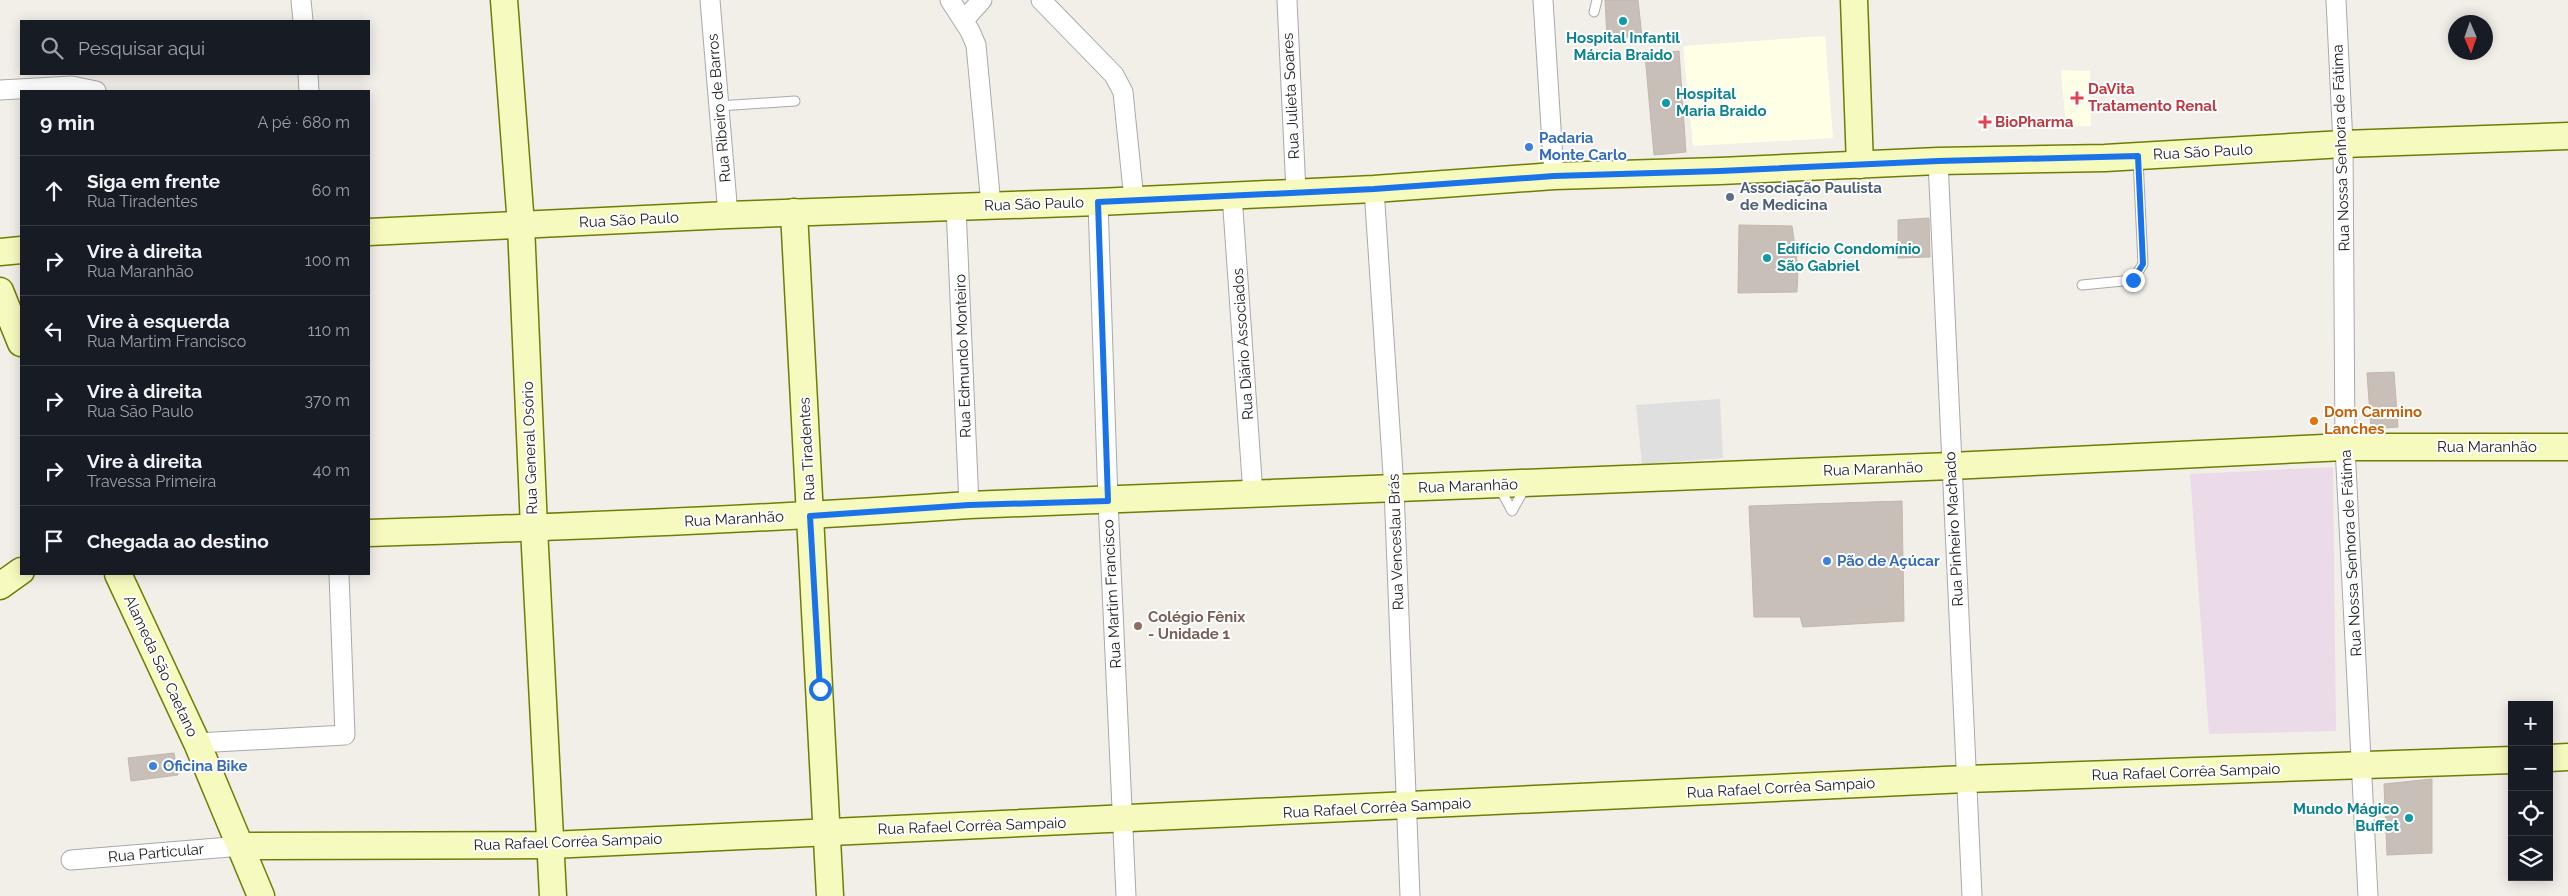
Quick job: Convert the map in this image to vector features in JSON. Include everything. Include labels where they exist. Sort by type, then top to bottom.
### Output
[{"type":"street","points":[[301,0],[303,20]]},
{"type":"street","name":"Rua General Osório","points":[[504,0],[521,225],[553,896]]},
{"type":"street","name":"Rua Ribeiro de Barros","points":[[710,0],[728,215]]},
{"type":"street","points":[[950,0],[964,20],[976,45],[979,60],[991,205]]},
{"type":"street","points":[[964,20],[982,0]]},
{"type":"street","points":[[1041,0],[1114,75],[1123,92],[1134,200]]},
{"type":"street","name":"Rua Julieta Soares","points":[[1287,0],[1296,192]]},
{"type":"street","points":[[1543,0],[1554,176]]},
{"type":"street","points":[[1854,0],[1860,165]]},
{"type":"street","name":"Rua Nossa Senhora de Fátima","points":[[2336,0],[2343,144],[2345,447],[2363,766],[2368,896]]},
{"type":"street","points":[[308,75],[309,90]]},
{"type":"street","points":[[0,90],[72,86],[91,90]]},
{"type":"street","name":"Rua São Paulo","points":[[370,232],[794,212],[1098,202],[1374,189],[1554,176],[1938,161],[2138,156],[2343,144],[2568,136]]},
{"type":"street","name":"Rua Pinheiro Machado","points":[[1938,161],[1972,896]]},
{"type":"street","name":"Rua Venceslau Brás","points":[[1374,189],[1394,489],[1410,896]]},
{"type":"street","name":"Rua Diário Associados","points":[[1232,195],[1254,494]]},
{"type":"street","name":"Rua Martim Francisco","points":[[1098,202],[1108,501],[1126,896]]},
{"type":"street","name":"Rua Edmundo Monteiro","points":[[956,207],[969,505]]},
{"type":"street","name":"Rua Tiradentes","points":[[794,212],[830,896]]},
{"type":"street","points":[[0,252],[20,250]]},
{"type":"street","points":[[0,291],[20,341]]},
{"type":"street","name":"Rua Maranhão","points":[[370,533],[810,516],[969,505],[1108,501],[1951,466],[2345,447],[2568,447]]},
{"type":"street","points":[[0,586],[20,572]]},
{"type":"street","name":"Alameda São Caetano","points":[[118,575],[197,742],[242,846],[261,896]]},
{"type":"street","points":[[197,742],[344,735],[339,575]]},
{"type":"street","points":[[2553,758],[2568,757]]},
{"type":"street","name":"Rua Rafael Corrêa Sampaio","points":[[242,846],[551,845],[1122,820],[1966,779],[2508,760]]},
{"type":"street","name":"Rua Particular","points":[[71,860],[242,846]]},
{"type":"lane","points":[[1594,12],[1597,0]]},
{"type":"lane","points":[[718,106],[795,101]]},
{"type":"lane","points":[[2082,285],[2133,280],[2143,264],[2138,156]]},
{"type":"shaded area","points":[[1825,36],[1833,138],[1693,146],[1683,46]]},
{"type":"shaded area","name":"DaVita Tratamento Renal","points":[[2061,70],[2090,71],[2091,126],[2066,127]]},
{"type":"shaded area","points":[[1720,399],[1723,458],[1642,464],[1636,405]]},
{"type":"shaded area","points":[[2333,467],[2336,731],[2209,734],[2190,474]]},
{"type":"building","name":"Hospital Infantil Márcia Braido","points":[[1605,0],[1638,0],[1642,37],[1607,37]]},
{"type":"building","name":"Hospital Maria Braido","points":[[1679,51],[1686,152],[1654,155],[1645,55]]},
{"type":"building","points":[[1929,218],[1930,257],[1898,258],[1898,220]]},
{"type":"building","name":"Edifício Condomínio São Gabriel","points":[[1739,225],[1792,226],[1798,267],[1797,292],[1738,293]]},
{"type":"building","points":[[2394,372],[2398,427],[2371,429],[2367,373]]},
{"type":"building","name":"Pão de Açúcar","points":[[1902,501],[1904,621],[1803,627],[1800,617],[1754,617],[1749,506]]},
{"type":"building","name":"Oficina Bike","points":[[174,753],[178,775],[131,781],[128,758]]},
{"type":"building","name":"Mundo Mágico Buffet","points":[[2432,779],[2432,853],[2387,855],[2384,784]]},
{"type":"place","name":"Hospital Infantil Márcia Braido","points":[[1623,21]]},
{"type":"place","name":"DaVita Tratamento Renal","points":[[2077,98]]},
{"type":"place","name":"Hospital Maria Braido","points":[[1666,103]]},
{"type":"place","name":"BioPharma","points":[[1985,122]]},
{"type":"place","name":"Padaria Monte Carlo","points":[[1529,147]]},
{"type":"place","name":"Associação Paulista de Medicina","points":[[1730,197]]},
{"type":"place","name":"Edifício Condomínio São Gabriel","points":[[1767,258]]},
{"type":"place","name":"Dom Carmino Lanches","points":[[2314,421]]},
{"type":"place","name":"Pão de Açúcar","points":[[1827,561]]},
{"type":"place","name":"Colégio Fênix - Unidade 1","points":[[1138,626]]},
{"type":"place","name":"Oficina Bike","points":[[153,766]]},
{"type":"place","name":"Mundo Mágico Buffet","points":[[2409,818]]},
{"type":"route","points":[[820,689],[810,516],[969,505],[1108,501],[1098,202],[1374,189],[1554,176],[1938,161],[2138,156],[2143,264],[2133,280]]}]
